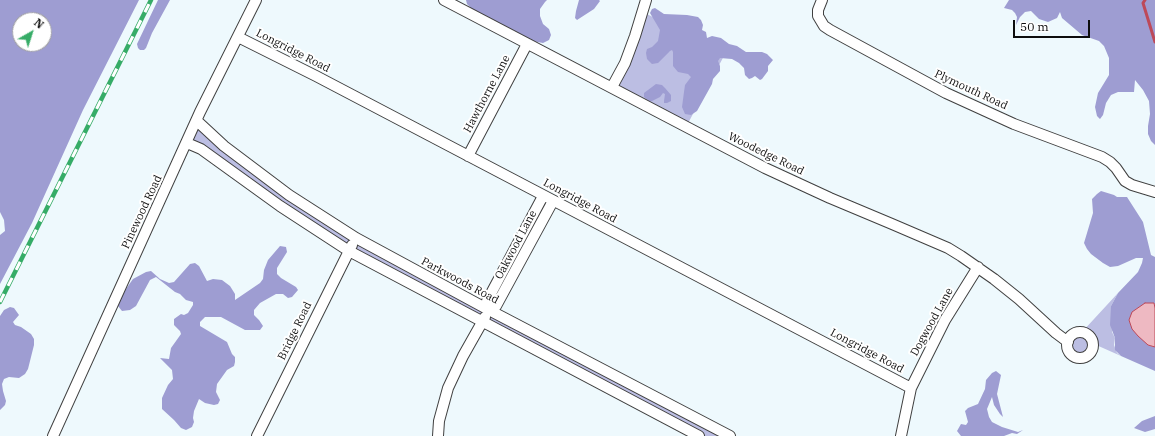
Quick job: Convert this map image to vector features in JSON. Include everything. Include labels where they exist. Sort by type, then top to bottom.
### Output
[{"type":"street","name":"Pinewood Road","points":[[53,436],[196,121],[256,0]]},
{"type":"street","name":"Woodedge Road","points":[[444,0],[765,168],[830,198],[948,248],[978,267],[1019,299],[1048,327],[1068,342]]},
{"type":"street","points":[[612,87],[625,63],[646,0]]},
{"type":"street","name":"Plymouth Road","points":[[822,0],[818,10],[818,16],[824,26],[830,30],[946,93],[1014,124],[1102,157],[1110,162],[1125,181],[1132,185],[1155,192]]},
{"type":"street","name":"Longridge Road","points":[[238,37],[316,76],[911,388]]},
{"type":"street","name":"Hawthorne Lane","points":[[468,156],[527,44]]},
{"type":"street","name":"Parkwoods Road","points":[[196,121],[224,146],[289,195],[356,238],[489,310],[730,436]]},
{"type":"street","points":[[187,143],[202,149],[280,206],[349,251],[699,436]]},
{"type":"street","name":"Oakwood Lane","points":[[544,196],[487,301],[489,310],[496,306],[553,201]]},
{"type":"street","name":"Bridge Road","points":[[257,436],[356,238]]},
{"type":"street","name":"Dogwood Lane","points":[[901,436],[911,388],[945,320],[978,267]]},
{"type":"street","points":[[438,436],[439,420],[448,388],[463,356],[489,310]]},
{"type":"shaded area","points":[[0,0],[139,0],[83,110],[32,223],[0,284],[0,235],[5,231],[4,220],[0,212]]},
{"type":"shaded area","points":[[158,0],[170,0],[152,33],[146,48],[144,50],[140,50],[137,44]]},
{"type":"shaded area","points":[[466,0],[547,0],[540,9],[540,16],[543,24],[549,29],[551,35],[549,40],[543,43],[532,41],[484,21],[467,4]]},
{"type":"shaded area","points":[[579,0],[600,1],[594,9],[577,20],[575,18]]},
{"type":"shaded area","points":[[1009,0],[1155,0],[1155,145],[1151,141],[1148,134],[1150,114],[1149,101],[1135,80],[1134,92],[1118,92],[1111,95],[1106,103],[1103,115],[1100,119],[1097,116],[1095,107],[1098,93],[1109,75],[1109,58],[1104,46],[1099,41],[1082,35],[1062,18],[1060,12],[1057,18],[1048,22],[1039,19],[1031,11],[1025,12],[1020,17],[1016,25],[1017,17],[1015,13],[1012,10],[1004,8]]},
{"type":"shaded area","points":[[655,8],[664,14],[698,17],[701,20],[703,25],[702,30],[706,32],[707,38],[712,36],[721,38],[729,44],[737,46],[746,52],[762,52],[767,54],[773,60],[768,66],[768,71],[760,80],[755,76],[749,79],[745,75],[744,68],[739,63],[732,59],[720,58],[718,61],[720,71],[713,79],[712,84],[697,111],[691,115],[685,114],[682,107],[685,85],[691,77],[688,74],[678,72],[673,66],[672,50],[658,63],[652,64],[647,59],[647,49],[652,47],[658,41],[660,30],[650,13],[652,9]]},
{"type":"shaded area","points":[[643,12],[725,54],[686,127],[612,87]]},
{"type":"shaded area","points":[[656,84],[662,85],[665,88],[671,95],[671,101],[664,103],[665,94],[663,93],[660,97],[652,101],[649,101],[644,97],[644,93]]},
{"type":"shaded area","points":[[197,121],[289,195],[489,310],[487,301],[543,196],[553,201],[490,310],[730,436],[698,436],[349,251],[187,143]]},
{"type":"shaded area","points":[[1101,191],[1117,197],[1127,197],[1143,222],[1151,255],[1155,257],[1155,308],[1148,345],[1155,347],[1155,371],[1121,356],[1115,350],[1115,338],[1110,325],[1111,306],[1118,293],[1138,272],[1143,258],[1136,258],[1118,266],[1110,267],[1091,254],[1087,249],[1084,243],[1093,213],[1092,199]]},
{"type":"shaded area","points":[[280,246],[286,247],[287,252],[277,268],[277,274],[298,290],[292,297],[288,298],[283,294],[276,294],[260,303],[254,310],[254,315],[263,326],[260,330],[245,330],[221,317],[205,317],[200,322],[200,326],[227,342],[232,354],[235,357],[235,362],[234,366],[227,370],[217,384],[216,392],[220,400],[218,404],[214,405],[205,403],[199,399],[194,411],[194,422],[192,427],[186,430],[181,428],[162,409],[162,398],[168,385],[173,379],[172,370],[160,358],[169,359],[171,348],[181,334],[174,325],[174,319],[181,314],[184,315],[188,313],[193,305],[193,302],[186,300],[156,277],[150,280],[136,306],[130,310],[122,311],[118,306],[118,300],[133,279],[146,272],[151,271],[160,279],[169,283],[174,282],[190,264],[195,263],[199,266],[207,281],[213,279],[222,280],[230,286],[235,294],[235,300],[260,283],[263,279],[264,270],[268,260]]},
{"type":"shaded area","points":[[1118,293],[1111,306],[1112,332],[1115,338],[1114,345],[1117,353],[1121,356],[1094,344],[1091,352],[1086,357],[1079,358],[1071,355],[1067,345],[1069,338],[1075,333],[1082,332]]},
{"type":"shaded area","points":[[1145,303],[1154,303],[1155,347],[1148,345],[1138,336],[1132,329],[1129,320],[1132,312]]},
{"type":"shaded area","points":[[10,307],[14,308],[19,315],[13,322],[15,325],[31,334],[34,339],[34,345],[28,369],[25,374],[19,378],[9,377],[4,379],[2,384],[6,401],[5,405],[0,410],[0,316],[4,310]]},
{"type":"shaded area","points":[[996,371],[1001,375],[997,394],[1003,417],[994,405],[992,397],[987,409],[989,417],[992,422],[1002,427],[1018,432],[1023,430],[1017,434],[1012,433],[1004,436],[961,436],[957,431],[961,424],[966,425],[968,422],[965,411],[968,408],[978,404],[985,389],[986,380]]},
{"type":"shaded area","points":[[1155,416],[1155,429],[1145,432],[1134,428],[1142,421]]},
{"type":"waterway","points":[[1145,0],[1143,3],[1155,42]]},
{"type":"railway","points":[[0,302],[151,0]]}]
